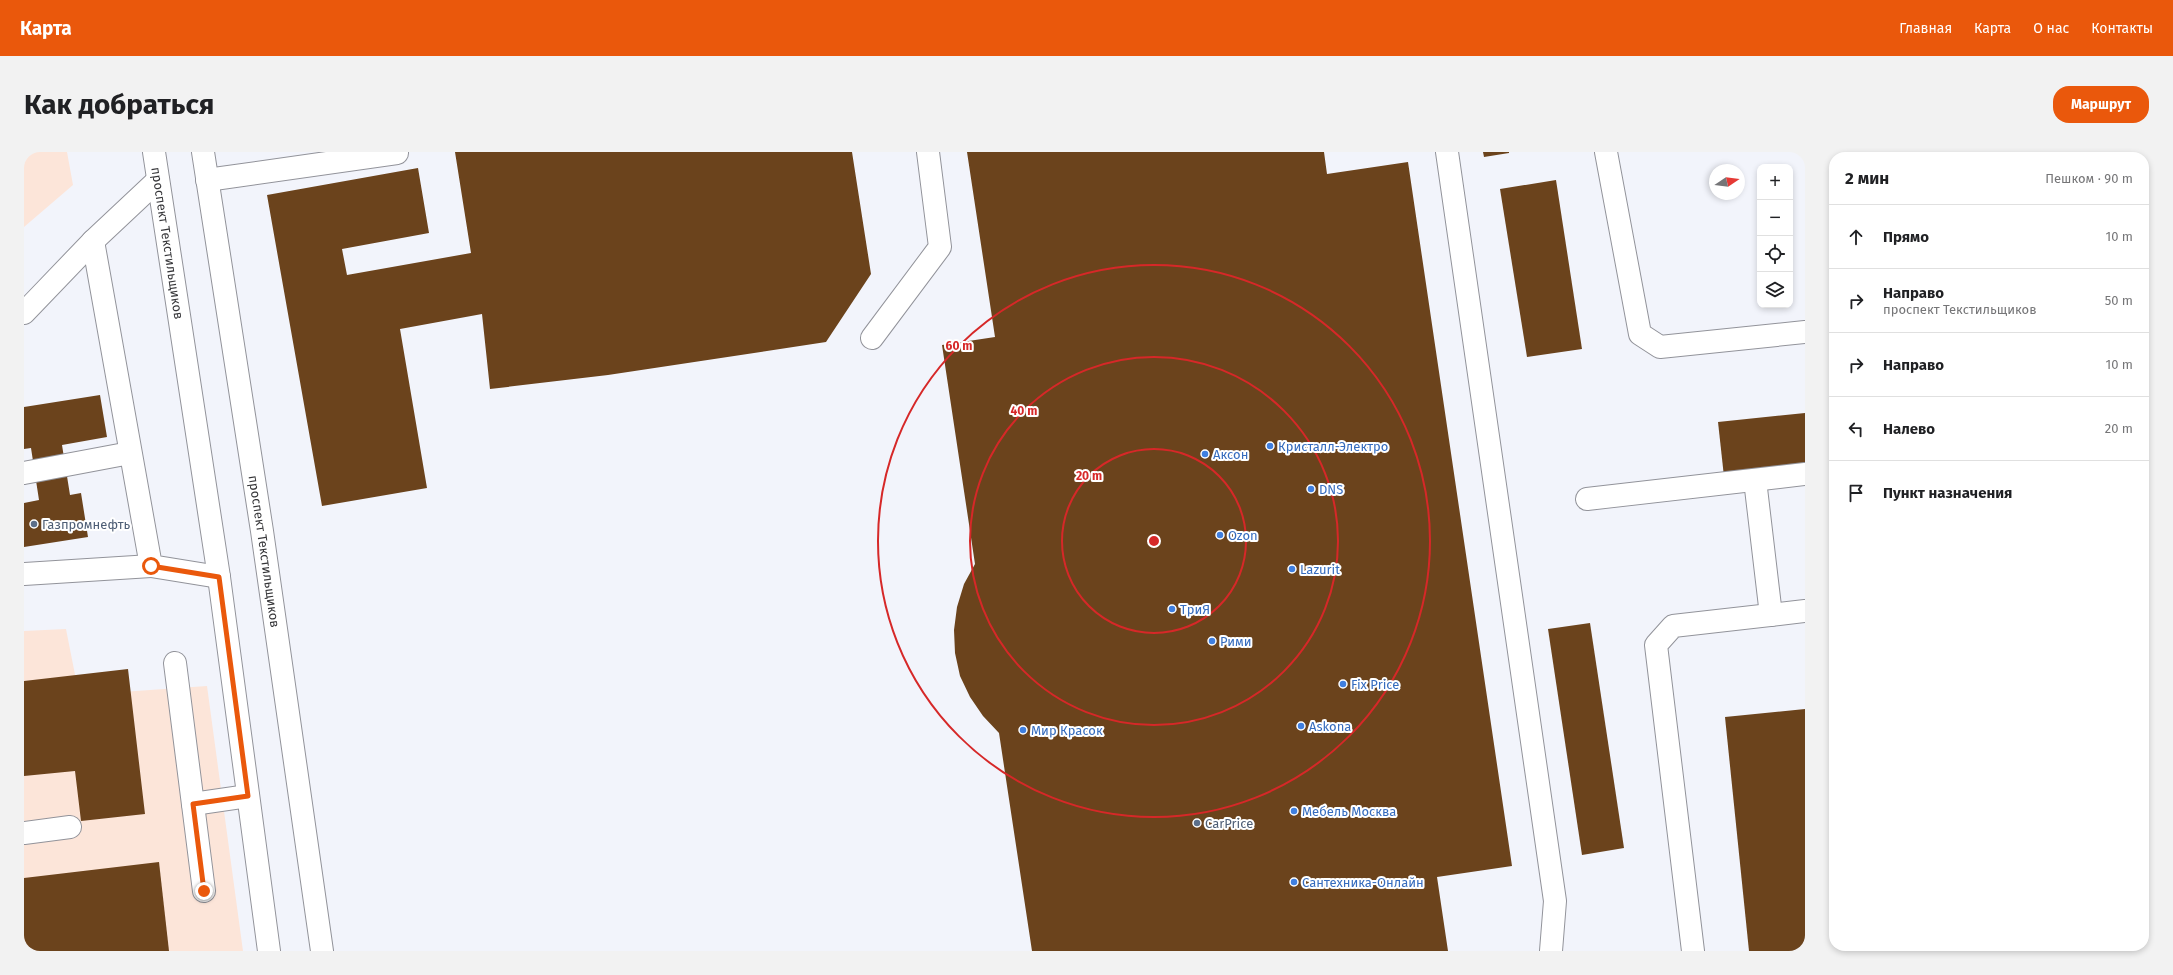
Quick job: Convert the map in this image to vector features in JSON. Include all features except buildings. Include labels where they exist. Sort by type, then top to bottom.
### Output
[{"type":"main road","name":"проспект Текстильщиков","points":[[154,152],[219,577],[269,951]]},
{"type":"main road","name":"проспект Текстильщиков","points":[[203,152],[262,530],[322,951]]},
{"type":"main road","points":[[872,338],[940,247],[928,152]]},
{"type":"main road","points":[[1447,152],[1555,901],[1552,951]]},
{"type":"main road","points":[[1606,152],[1640,334],[1660,347],[1805,332]]},
{"type":"main road","points":[[207,180],[397,153]]},
{"type":"main road","points":[[24,312],[93,241],[158,180]]},
{"type":"main road","points":[[93,241],[151,566]]},
{"type":"main road","points":[[24,472],[130,453]]},
{"type":"main road","points":[[1587,499],[1805,474]]},
{"type":"main road","points":[[1755,480],[1771,615]]},
{"type":"main road","points":[[24,574],[151,566],[219,577]]},
{"type":"main road","points":[[1693,951],[1656,645],[1673,626],[1805,611]]},
{"type":"main road","points":[[175,663],[204,891]]},
{"type":"main road","points":[[193,804],[248,796]]},
{"type":"main road","points":[[24,833],[70,827]]},
{"type":"shaded area","points":[[24,152],[67,152],[73,185],[24,227]]},
{"type":"shaded area","points":[[66,629],[79,695],[207,686],[243,951],[24,951],[24,631]]},
{"type":"place","name":"Кристалл-Электро","points":[[1270,446]]},
{"type":"place","name":"Аксон","points":[[1205,454]]},
{"type":"place","name":"DNS","points":[[1311,489]]},
{"type":"place","name":"Газпромнефть","points":[[34,524]]},
{"type":"place","name":"Ozon","points":[[1220,535]]},
{"type":"place","name":"Lazurit","points":[[1292,569]]},
{"type":"place","name":"ТриЯ","points":[[1172,609]]},
{"type":"place","name":"Рими","points":[[1212,641]]},
{"type":"place","name":"Fix Price","points":[[1343,684]]},
{"type":"place","name":"Askona","points":[[1301,726]]},
{"type":"place","name":"Мир Красок","points":[[1023,730]]},
{"type":"place","name":"Мебель Москва","points":[[1294,811]]},
{"type":"place","name":"CarPrice","points":[[1197,823]]},
{"type":"place","name":"Сантехника-Онлайн","points":[[1294,882]]},
{"type":"route","points":[[151,566],[219,577],[248,796],[193,804],[204,891]]}]
